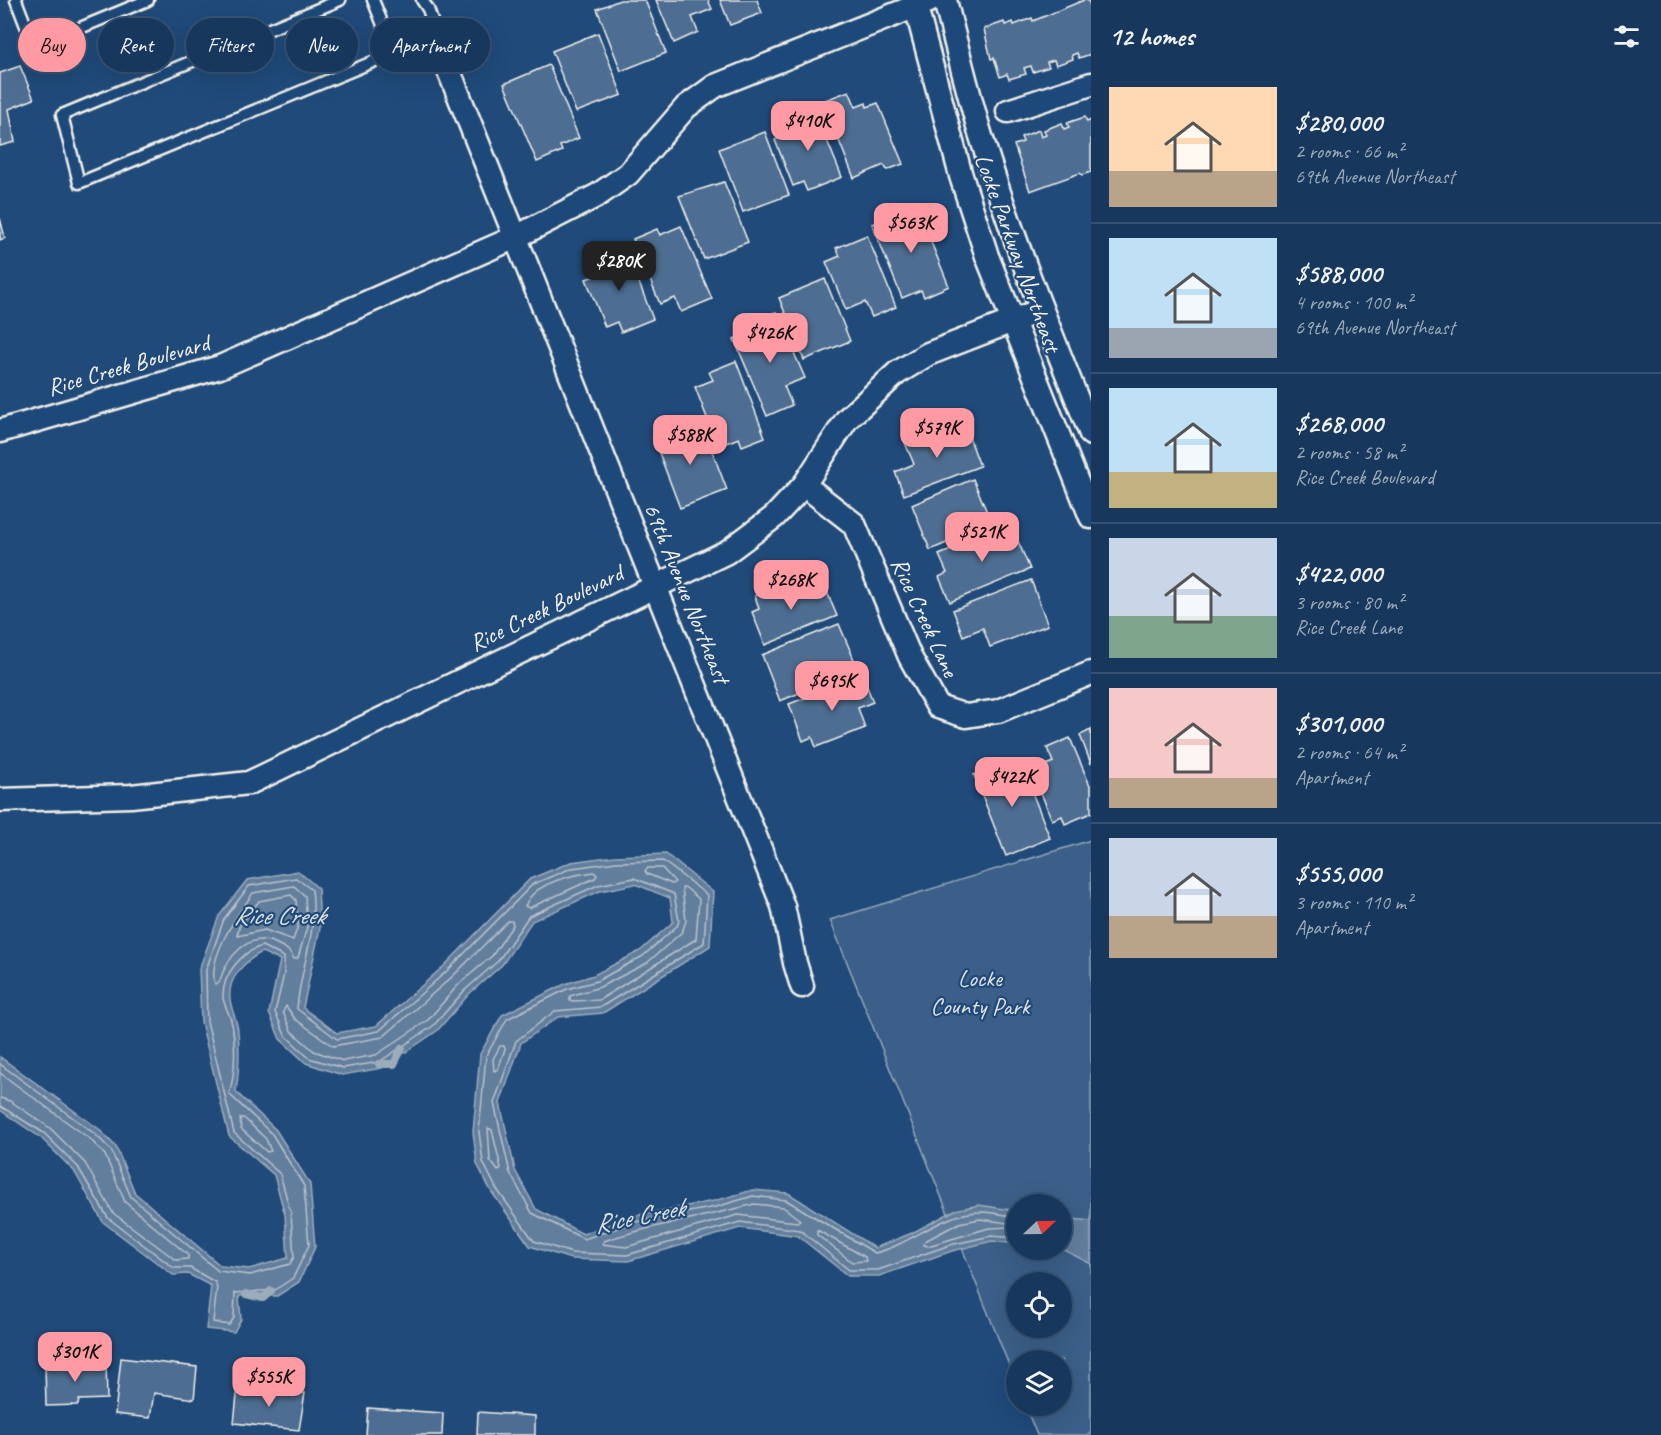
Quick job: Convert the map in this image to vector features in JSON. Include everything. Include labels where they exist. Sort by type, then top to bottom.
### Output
[{"type":"street","name":"Locke Parkway Northeast","points":[[945,0],[980,132],[1041,310],[1091,434]]},
{"type":"street","name":"Locke Parkway Northeast","points":[[920,2],[961,176],[1012,322],[1091,517]]},
{"type":"street","name":"Rice Creek Boulevard","points":[[0,431],[220,368],[516,237],[598,195],[628,174],[686,107],[715,86],[920,2]]},
{"type":"street","name":"69th Avenue Northeast","points":[[449,72],[783,906],[802,986]]},
{"type":"street","points":[[1008,111],[1091,84]]},
{"type":"street","name":"Rice Creek Boulevard","points":[[0,801],[131,796],[249,783],[727,552],[774,517],[804,485],[847,419],[897,373],[928,354],[1041,310]]},
{"type":"street","name":"Rice Creek Lane","points":[[804,485],[854,524],[910,657],[938,707],[966,716],[998,711],[1091,673]]},
{"type":"lane","points":[[15,0],[34,47],[148,0]]},
{"type":"lane","points":[[340,0],[62,115],[79,183],[370,63]]},
{"type":"lane","points":[[373,0],[380,18]]},
{"type":"lane","points":[[422,0],[431,18]]},
{"type":"green space","name":"Locke County Park","points":[[1091,840],[1091,1435],[1037,1435],[1029,1416],[1072,1416],[1072,1350],[1006,1350],[1006,1358],[830,920]]},
{"type":"water","name":"Rice Creek","points":[[666,854],[713,892],[710,946],[603,1013],[558,1017],[521,1043],[500,1103],[515,1170],[536,1209],[583,1234],[633,1216],[714,1201],[753,1190],[788,1193],[875,1248],[912,1233],[955,1210],[979,1205],[1006,1209],[1006,1243],[992,1241],[952,1251],[879,1276],[848,1276],[798,1236],[740,1228],[628,1261],[571,1259],[530,1246],[491,1191],[477,1164],[473,1132],[480,1054],[502,1015],[565,984],[594,975],[640,951],[673,922],[670,898],[635,884],[600,891],[532,921],[502,965],[469,994],[437,1031],[382,1068],[342,1075],[306,1063],[280,1039],[269,1013],[280,960],[262,952],[244,965],[231,984],[230,991],[239,1039],[236,1092],[276,1130],[310,1184],[315,1247],[299,1282],[277,1296],[239,1296],[241,1319],[234,1332],[206,1329],[211,1286],[188,1274],[173,1275],[103,1222],[74,1171],[41,1138],[0,1110],[0,1057],[99,1129],[116,1147],[135,1193],[221,1266],[249,1269],[288,1258],[285,1215],[274,1175],[229,1136],[201,1022],[199,969],[219,916],[247,880],[298,871],[318,888],[320,928],[303,1008],[337,1033],[376,1026],[444,966],[530,879],[571,862],[615,856]]},
{"type":"water","points":[[1072,1219],[1091,1221],[1091,1264],[1072,1254]]},
{"type":"building","points":[[620,0],[645,0],[666,53],[621,71],[597,9]]},
{"type":"building","points":[[656,0],[708,0],[712,9],[692,17],[698,32],[674,43]]},
{"type":"building","points":[[720,0],[757,0],[762,13],[730,25]]},
{"type":"building","points":[[1088,0],[1091,8],[1091,54],[1079,58],[1077,53],[1072,55],[1073,59],[1056,65],[1054,60],[1047,62],[1049,67],[1033,72],[1031,66],[1024,68],[1026,74],[1009,79],[1007,74],[1000,77],[994,58],[991,59],[984,29],[1004,22],[1005,25],[1013,22],[1014,25],[1032,18],[1033,21]]},
{"type":"building","points":[[598,33],[622,95],[576,112],[552,51]]},
{"type":"building","points":[[549,65],[579,138],[560,146],[562,151],[537,162],[504,84]]},
{"type":"building","points":[[18,67],[18,72],[23,72],[34,99],[9,109],[15,142],[0,146],[0,73]]},
{"type":"building","points":[[849,91],[856,107],[866,103],[867,107],[878,103],[903,164],[887,170],[884,165],[854,178],[823,101]]},
{"type":"building","points":[[813,106],[842,177],[807,191],[803,182],[793,186],[775,140],[794,130],[788,116]]},
{"type":"building","points":[[1085,117],[1087,122],[1091,120],[1091,172],[1082,175],[1080,173],[1030,191],[1014,145],[1023,142],[1021,137],[1039,130],[1041,137],[1046,135],[1044,130],[1062,123],[1064,129],[1069,127],[1067,123]]},
{"type":"building","points":[[765,132],[789,195],[743,212],[719,149]]},
{"type":"building","points":[[724,182],[748,242],[704,259],[679,196]]},
{"type":"building","points":[[917,208],[949,286],[924,297],[921,290],[902,298],[872,224]]},
{"type":"building","points":[[0,218],[5,238],[0,240]]},
{"type":"building","points":[[681,226],[712,299],[681,312],[675,298],[660,304],[633,239],[657,229],[660,235]]},
{"type":"building","points":[[867,235],[896,307],[872,317],[865,302],[846,310],[826,262],[840,256],[836,248]]},
{"type":"building","points":[[625,246],[653,319],[621,332],[617,322],[605,327],[586,279],[606,272],[600,256]]},
{"type":"building","points":[[825,279],[850,341],[804,360],[779,298]]},
{"type":"building","points":[[776,312],[805,378],[784,386],[792,405],[767,416],[734,339],[769,324],[766,316]]},
{"type":"building","points":[[736,361],[765,437],[742,446],[739,438],[718,446],[695,387],[713,380],[709,372]]},
{"type":"building","points":[[954,424],[958,434],[967,431],[980,466],[904,495],[895,472],[914,464],[905,443]]},
{"type":"building","points":[[703,427],[727,490],[680,508],[653,437],[669,431],[673,439]]},
{"type":"building","points":[[973,479],[992,524],[930,550],[912,505]]},
{"type":"building","points":[[1011,525],[1030,569],[950,602],[939,577],[947,573],[939,555]]},
{"type":"building","points":[[804,577],[813,598],[827,592],[837,616],[765,645],[752,612],[759,609],[755,596]]},
{"type":"building","points":[[1031,580],[1048,625],[990,647],[983,628],[963,636],[953,610]]},
{"type":"building","points":[[839,624],[858,669],[780,701],[762,655]]},
{"type":"building","points":[[863,676],[873,702],[858,708],[865,728],[816,747],[812,737],[803,741],[789,704]]},
{"type":"building","points":[[1091,730],[1091,764],[1080,735]]},
{"type":"building","points":[[1070,738],[1091,788],[1091,813],[1065,824],[1062,816],[1052,820],[1032,771],[1053,762],[1047,748]]},
{"type":"building","points":[[1021,764],[1050,838],[1006,856],[974,775],[997,766],[1000,773]]},
{"type":"building","points":[[121,1358],[197,1367],[194,1399],[154,1393],[150,1418],[115,1414]]},
{"type":"building","points":[[106,1362],[107,1399],[79,1400],[78,1405],[46,1406],[45,1365]]},
{"type":"building","points":[[238,1386],[305,1393],[299,1430],[234,1423]]},
{"type":"building","points":[[368,1408],[443,1413],[442,1435],[366,1435]]},
{"type":"building","points":[[478,1412],[535,1416],[535,1435],[477,1435]]},
{"type":"waterway","name":"Rice Creek","points":[[379,1064],[394,1064],[402,1048]]},
{"type":"waterway","name":"Rice Creek","points":[[246,1294],[263,1298],[271,1291]]}]
